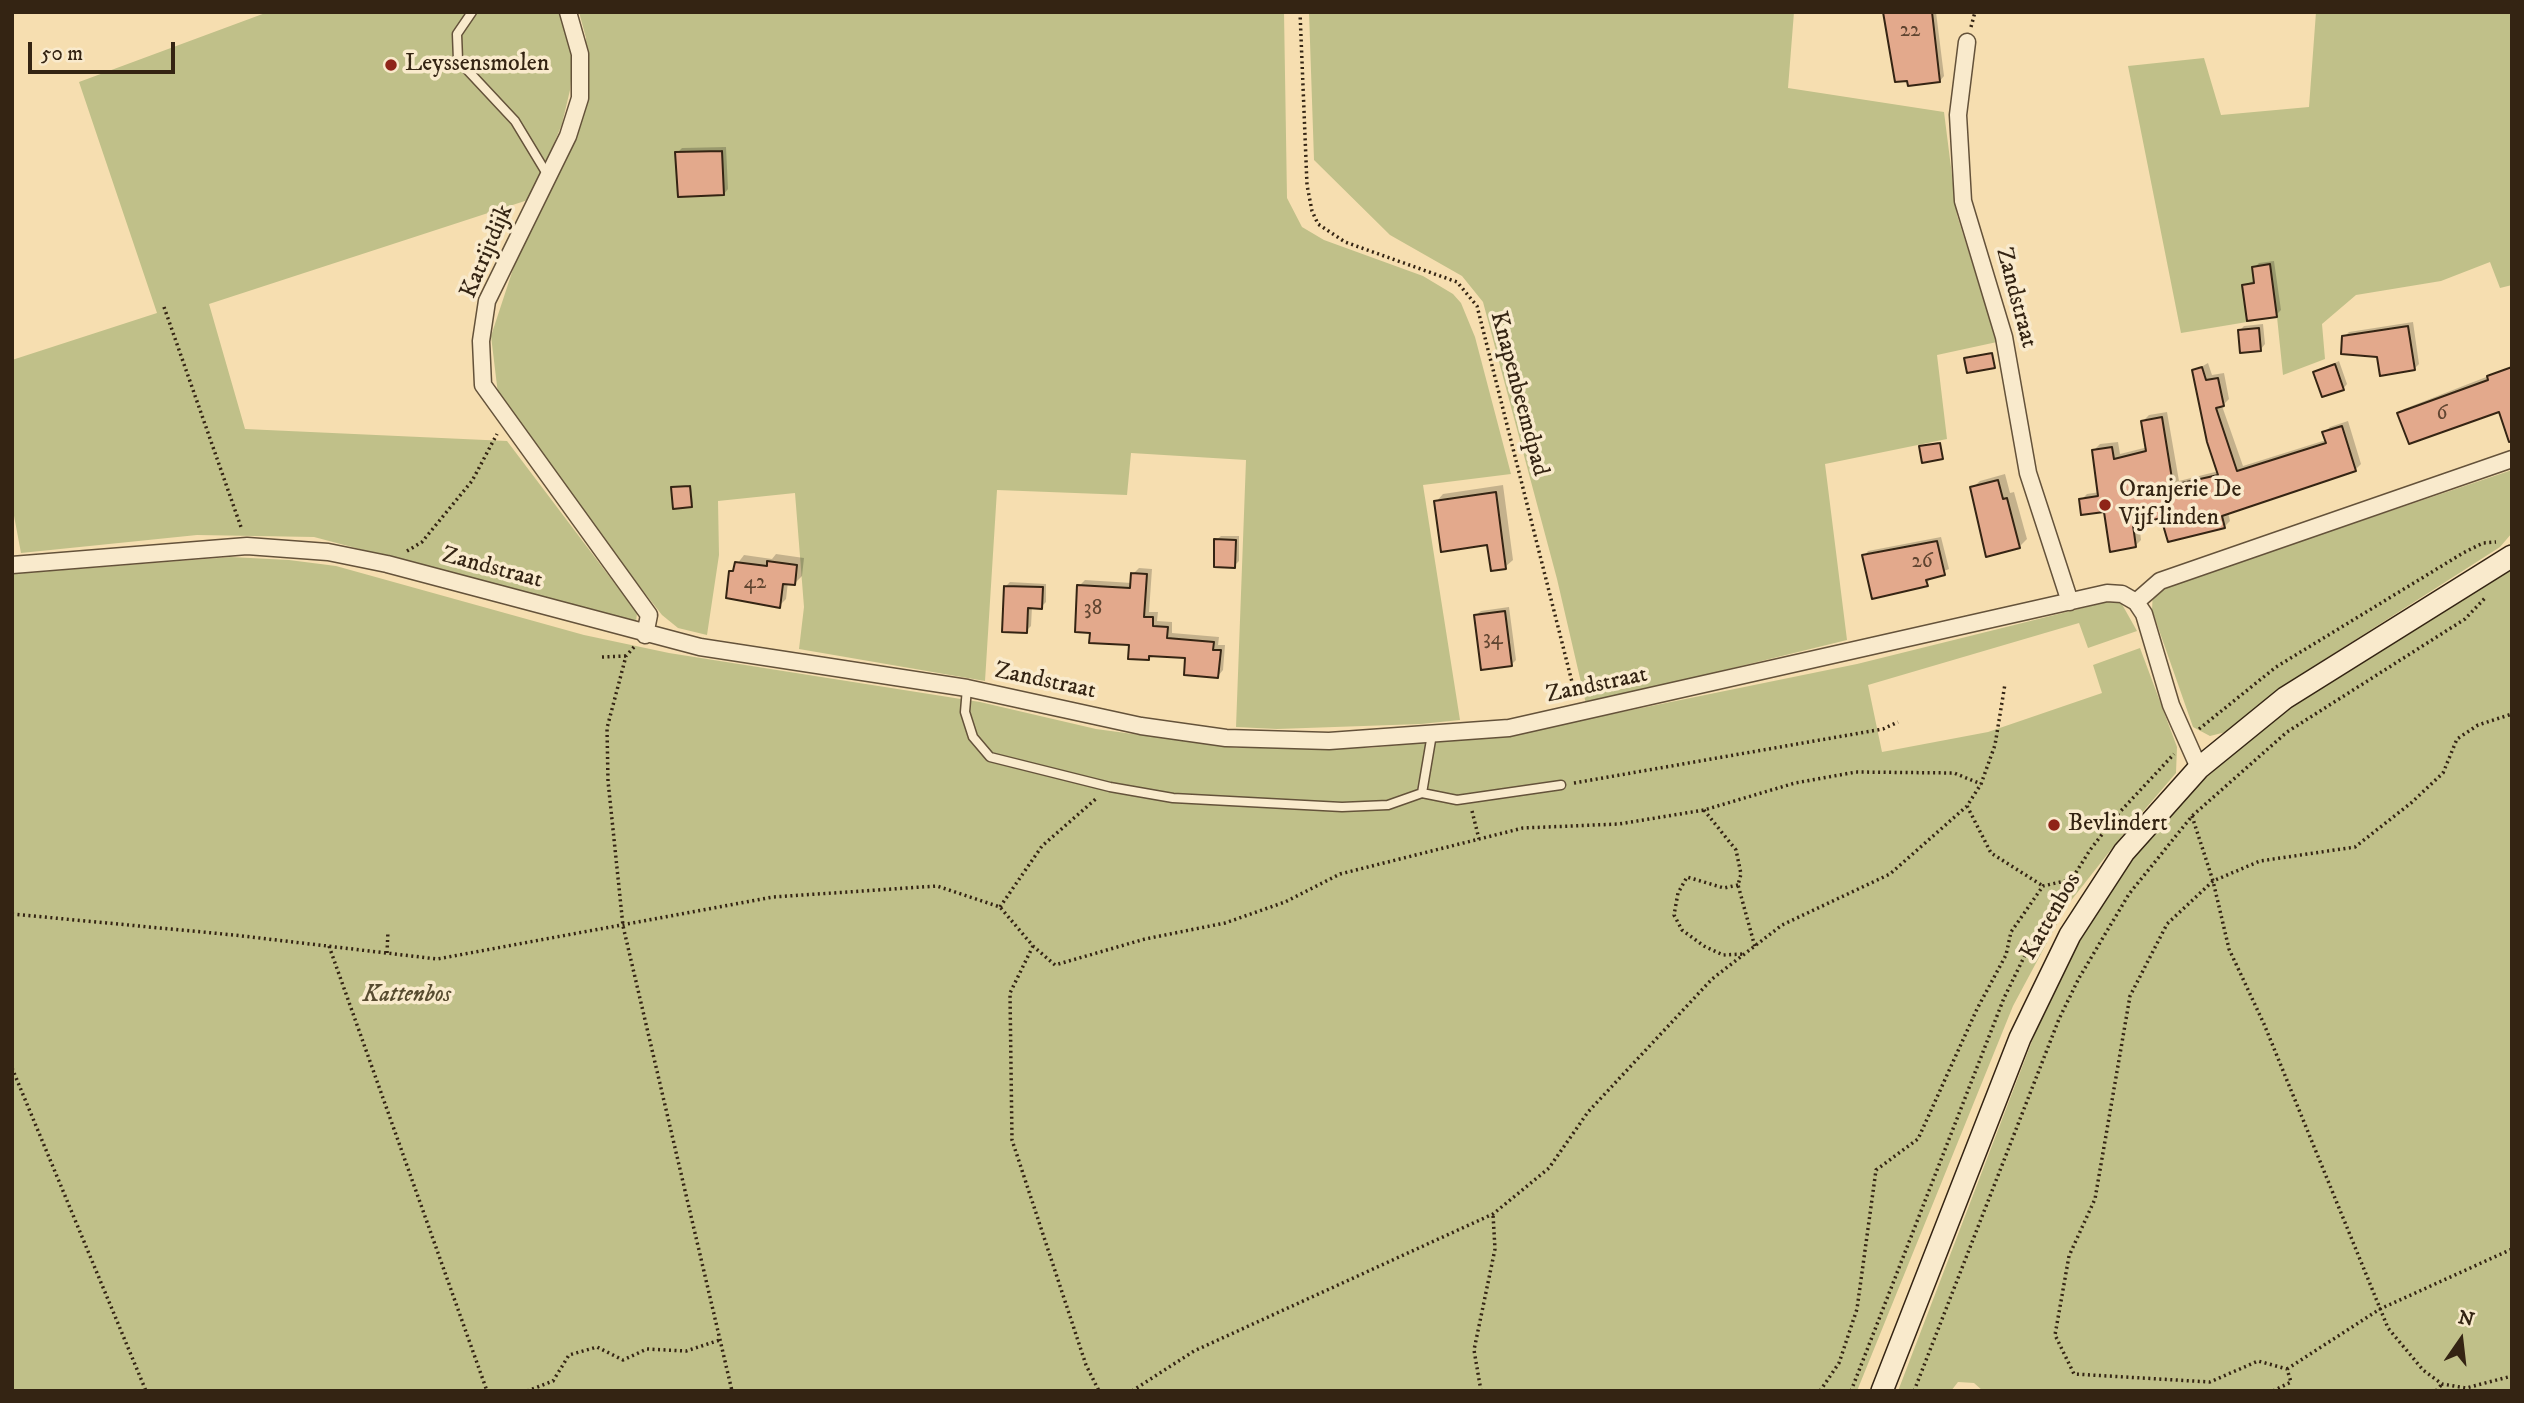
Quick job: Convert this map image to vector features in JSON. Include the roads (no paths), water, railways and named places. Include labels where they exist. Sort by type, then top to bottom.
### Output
[{"type":"main road","name":"Kattenbos","points":[[1882,1391],[2015,1050],[2043,986],[2070,935],[2124,852],[2153,816],[2199,768],[2285,698],[2510,548]]},
{"type":"street","name":"Katrijtdijk","points":[[568,12],[580,54],[580,98],[568,136],[547,174],[487,301],[481,341],[483,385],[649,615],[645,635]]},
{"type":"street","name":"Zandstraat","points":[[1967,43],[1958,115],[1963,201],[2004,337],[2028,473],[2070,602]]},
{"type":"street","points":[[2199,768],[2171,705],[2152,637],[2136,602],[2160,581],[2512,460]]},
{"type":"street","name":"Zandstraat","points":[[12,565],[247,546],[328,552],[387,564],[645,635],[700,647],[967,688],[1141,726],[1226,738],[1329,741],[1509,728],[2107,593],[2122,594],[2136,602]]},
{"type":"lane","points":[[471,12],[457,34],[458,60],[516,121],[547,174]]},
{"type":"lane","points":[[967,688],[964,712],[973,737],[990,757],[1110,787],[1173,798],[1342,807],[1388,806],[1422,793],[1457,800],[1561,785]]},
{"type":"lane","points":[[1422,793],[1432,734]]},
{"type":"place","name":"Leyssensmolen","points":[[391,65]]},
{"type":"place","name":"Oranjerie De Vijf linden","points":[[2105,505]]},
{"type":"place","name":"Bevlindert","points":[[2054,825]]}]
